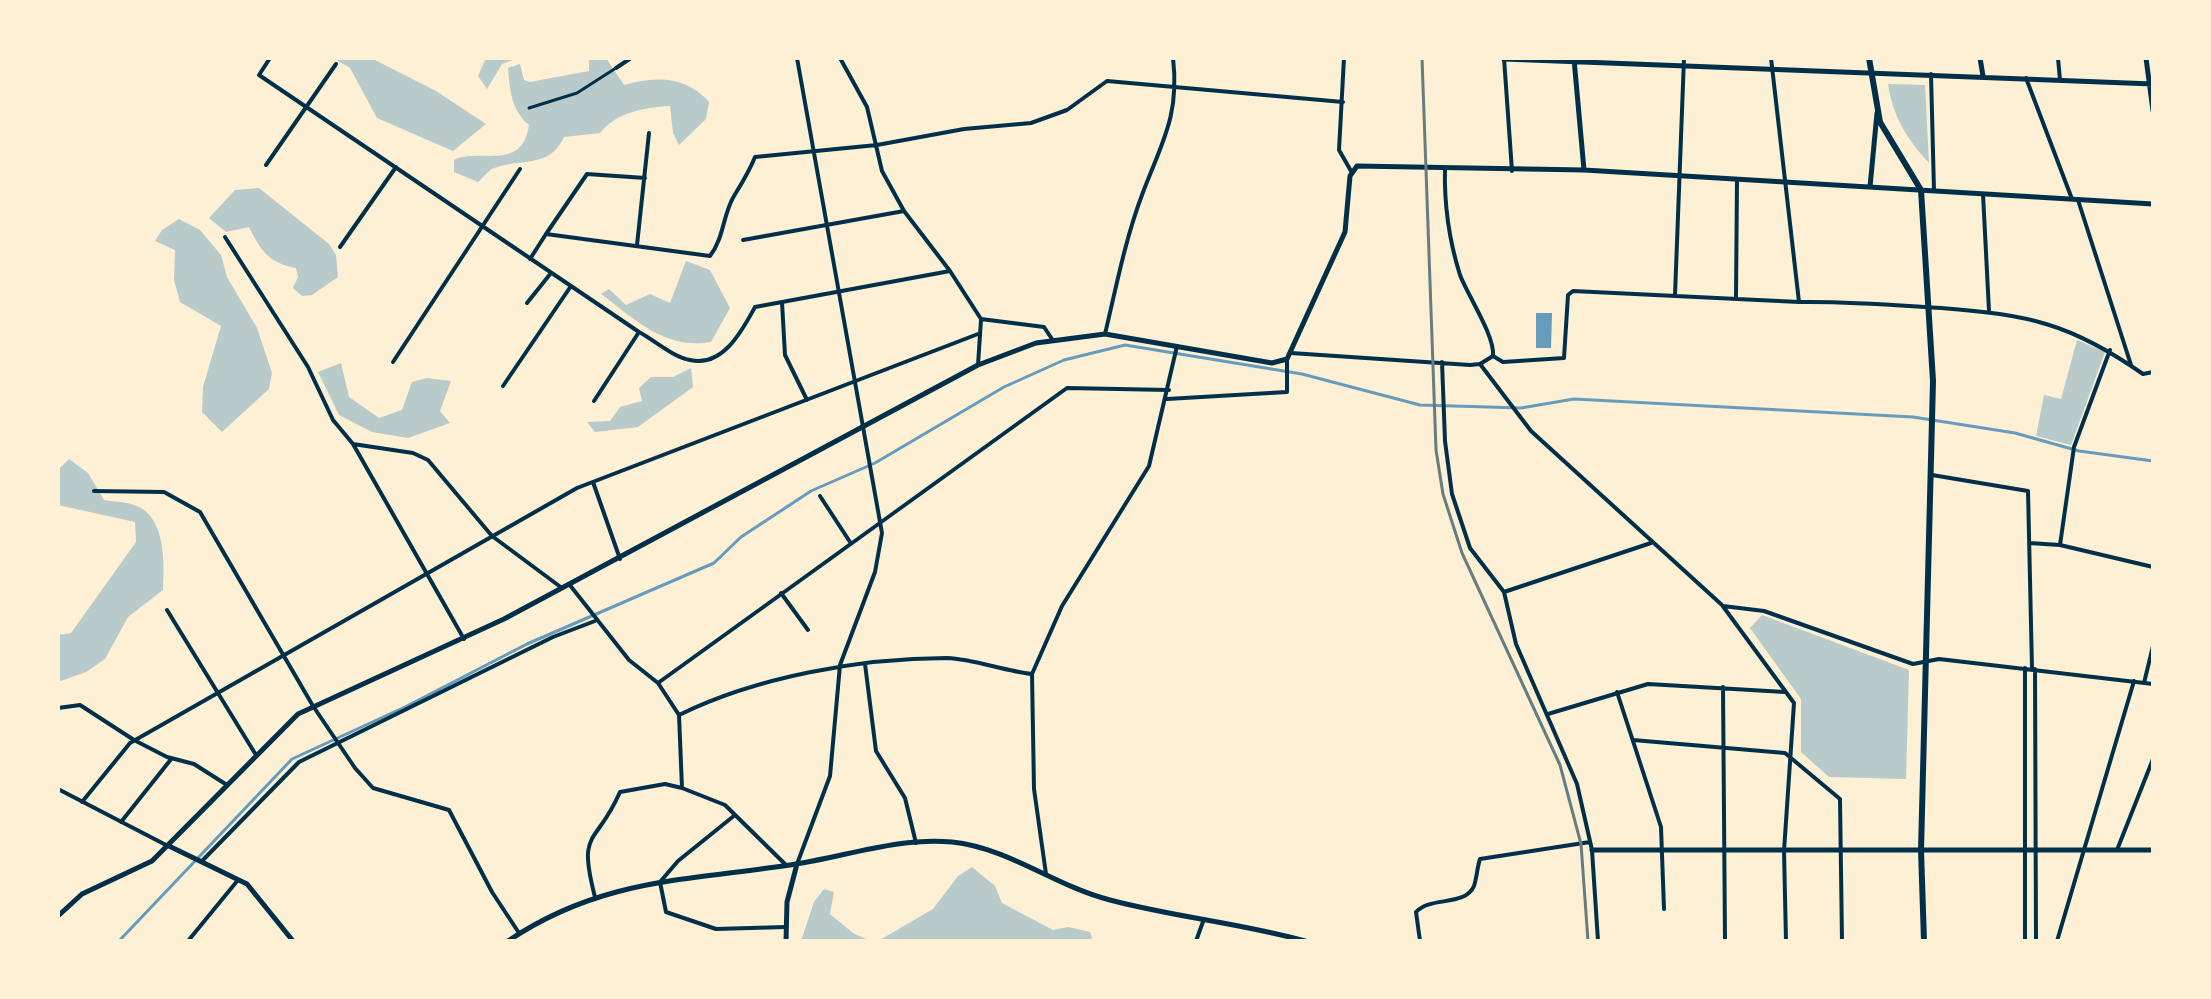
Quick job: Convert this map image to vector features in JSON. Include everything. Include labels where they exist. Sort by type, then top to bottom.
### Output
[{"type":"main road","points":[[1869,58],[1877,113],[1888,139],[1921,190],[1932,414],[1921,850],[1924,941]]},
{"type":"street","points":[[270,58],[259,75],[639,332],[690,361],[706,359],[735,342],[755,307],[950,271]]},
{"type":"street","points":[[529,108],[577,93],[631,58]]},
{"type":"street","points":[[786,941],[787,902],[797,864],[830,776],[840,665],[875,572],[881,545],[881,520],[797,58]]},
{"type":"street","points":[[840,58],[867,107],[882,171],[904,211],[950,271],[981,319],[978,365]]},
{"type":"street","points":[[1105,334],[1135,218],[1174,112],[1177,85],[1173,58]]},
{"type":"street","points":[[1167,399],[1287,392],[1289,356],[1345,232],[1351,171],[1339,150],[1344,58]]},
{"type":"street","points":[[1512,171],[1504,58],[1684,62],[2150,84]]},
{"type":"street","points":[[1771,58],[1799,302]]},
{"type":"street","points":[[1980,58],[1983,76]]},
{"type":"street","points":[[2058,58],[2060,80]]},
{"type":"street","points":[[2146,58],[2153,111]]},
{"type":"street","points":[[1574,60],[1584,170]]},
{"type":"street","points":[[1675,295],[1684,62]]},
{"type":"street","points":[[266,165],[336,64]]},
{"type":"street","points":[[1931,74],[1934,191]]},
{"type":"street","points":[[2026,78],[2075,200],[2132,366]]},
{"type":"street","points":[[546,234],[710,256],[718,245],[734,195],[742,189],[755,157],[877,145],[1051,118],[1107,81],[1343,102]]},
{"type":"street","points":[[1870,187],[1877,113]]},
{"type":"street","points":[[637,245],[649,133]]},
{"type":"street","points":[[1351,171],[1364,165],[1512,171],[1584,170],[2153,204]]},
{"type":"street","points":[[340,247],[396,167]]},
{"type":"street","points":[[1445,168],[1447,214],[1454,252],[1471,301],[1492,343],[1493,356]]},
{"type":"street","points":[[393,362],[520,169]]},
{"type":"street","points":[[530,259],[587,174],[645,178]]},
{"type":"street","points":[[1736,297],[1737,179]]},
{"type":"street","points":[[1983,194],[1989,311]]},
{"type":"street","points":[[743,240],[904,211]]},
{"type":"street","points":[[225,237],[308,367],[333,420],[353,444],[464,639]]},
{"type":"street","points":[[527,303],[551,273]]},
{"type":"street","points":[[503,386],[571,286]]},
{"type":"street","points":[[1493,356],[1503,362],[1564,358],[1568,295],[1573,291],[1799,302],[1855,301],[1989,311],[2052,324],[2110,350],[2143,374],[2153,372]]},
{"type":"street","points":[[782,302],[785,355],[807,400]]},
{"type":"street","points":[[981,319],[1044,327],[1052,339]]},
{"type":"street","points":[[594,401],[639,332]]},
{"type":"street","points":[[82,802],[134,740],[425,572],[593,482],[978,334]]},
{"type":"street","points":[[58,916],[82,894],[137,870],[169,846],[298,714],[464,639],[620,559],[978,365],[1052,339],[1105,334],[1272,363],[1289,356],[1480,364],[1493,356]]},
{"type":"street","points":[[1046,874],[1034,789],[1032,674],[1062,606],[1149,466],[1177,346]]},
{"type":"street","points":[[2060,545],[2074,447],[2110,350]]},
{"type":"street","points":[[1442,362],[1445,441],[1452,494],[1470,548],[1504,592],[1516,644],[1577,784],[1592,850],[1598,941]]},
{"type":"street","points":[[1480,364],[1519,418],[1651,543],[1722,605],[1797,712],[1784,851],[1786,941]]},
{"type":"street","points":[[658,683],[1067,388],[1169,390]]},
{"type":"street","points":[[353,444],[413,453],[428,460],[492,536],[562,588]]},
{"type":"street","points":[[1932,475],[2028,491],[2034,668],[2036,941]]},
{"type":"street","points":[[593,482],[620,559]]},
{"type":"street","points":[[94,491],[164,492],[200,512],[339,745],[373,788],[449,810],[492,892],[519,933]]},
{"type":"street","points":[[820,496],[850,542]]},
{"type":"street","points":[[1504,592],[1651,543]]},
{"type":"street","points":[[2029,543],[2060,545],[2153,567]]},
{"type":"street","points":[[569,584],[592,611],[595,621],[629,660],[658,683],[679,715],[682,788]]},
{"type":"street","points":[[781,593],[808,630]]},
{"type":"street","points":[[1722,605],[1764,611],[1913,664],[1939,659],[2153,684]]},
{"type":"street","points":[[167,610],[256,755]]},
{"type":"street","points":[[201,862],[285,772],[299,762],[339,745],[529,648],[595,621]]},
{"type":"street","points":[[2144,683],[2153,646]]},
{"type":"street","points":[[679,715],[712,698],[840,665],[950,658],[1032,674]]},
{"type":"street","points":[[865,664],[876,751],[905,798],[916,843]]},
{"type":"street","points":[[2025,668],[2025,941]]},
{"type":"street","points":[[2057,941],[2134,681]]},
{"type":"street","points":[[1548,714],[1648,684],[1785,692]]},
{"type":"street","points":[[1723,687],[1725,941]]},
{"type":"street","points":[[1617,692],[1661,827],[1664,909]]},
{"type":"street","points":[[58,708],[80,705],[134,740],[172,758],[194,764],[227,785]]},
{"type":"street","points":[[1633,740],[1785,753],[1840,799],[1842,941]]},
{"type":"street","points":[[121,822],[172,758]]},
{"type":"street","points":[[2117,850],[2153,759]]},
{"type":"street","points":[[595,897],[586,852],[590,837],[610,816],[620,792],[665,784],[725,805],[786,865]]},
{"type":"street","points":[[58,789],[238,880],[255,891],[293,941]]},
{"type":"street","points":[[660,882],[678,861],[735,815]]},
{"type":"street","points":[[1420,941],[1416,912],[1423,904],[1464,897],[1473,888],[1480,859],[1590,842]]},
{"type":"street","points":[[508,941],[595,897],[660,882],[797,864],[916,843],[974,846],[1046,874],[1077,890],[1111,901],[1305,941]]},
{"type":"street","points":[[1592,850],[2153,850]]},
{"type":"street","points":[[188,941],[238,880]]},
{"type":"street","points":[[660,882],[669,916],[716,929],[786,927]]},
{"type":"street","points":[[1196,941],[1204,919]]},
{"type":"shaded area","points":[[333,58],[371,58],[436,91],[486,124],[453,151],[377,118],[350,68]]},
{"type":"shaded area","points":[[486,58],[519,58],[502,64],[487,89],[478,76]]},
{"type":"shaded area","points":[[589,58],[606,58],[624,85],[670,80],[691,87],[709,102],[706,119],[679,145],[673,133],[670,106],[641,110],[614,120],[600,133],[564,137],[550,154],[492,169],[478,182],[454,172],[454,160],[509,154],[525,140],[529,125],[515,106],[508,68],[520,64],[524,80],[530,82],[589,71]]},
{"type":"shaded area","points":[[1888,84],[1925,85],[1929,163],[1902,127]]},
{"type":"shaded area","points":[[259,188],[329,244],[336,255],[338,277],[312,295],[302,296],[293,288],[298,277],[296,268],[267,255],[249,227],[226,232],[209,218],[235,190]]},
{"type":"shaded area","points":[[179,219],[200,230],[221,255],[227,277],[257,328],[272,373],[269,389],[222,432],[202,412],[203,387],[221,326],[180,302],[174,280],[175,250],[155,241],[162,230]]},
{"type":"shaded area","points":[[686,261],[710,270],[730,308],[711,342],[679,342],[665,337],[639,323],[601,294],[609,289],[626,305],[650,294],[670,303]]},
{"type":"shaded area","points":[[2077,340],[2105,352],[2071,445],[2036,436],[2044,395],[2061,399]]},
{"type":"shaded area","points":[[341,363],[349,397],[379,418],[402,410],[412,382],[427,378],[451,381],[440,411],[450,423],[408,438],[372,432],[339,415],[318,372]]},
{"type":"shaded area","points":[[691,368],[693,387],[638,427],[595,432],[587,422],[610,421],[620,407],[642,401],[639,388],[651,377],[673,377]]},
{"type":"shaded area","points":[[69,459],[88,473],[104,500],[133,504],[149,515],[162,545],[163,590],[128,617],[105,659],[86,672],[58,682],[58,635],[71,633],[136,542],[135,522],[58,505],[58,470]]},
{"type":"shaded area","points":[[1762,615],[1909,670],[1906,779],[1829,777],[1801,752],[1801,699],[1750,628]]},
{"type":"shaded area","points":[[972,867],[995,886],[1002,903],[1053,930],[1068,927],[1090,932],[1093,941],[878,941],[933,909],[958,876]]},
{"type":"shaded area","points":[[824,889],[834,892],[830,914],[853,933],[870,941],[801,941],[814,902]]},
{"type":"water","points":[[1536,313],[1552,313],[1551,348],[1536,348]]},
{"type":"waterway","points":[[119,941],[292,759],[405,707],[527,644],[714,563],[741,537],[811,491],[875,463],[1004,387],[1064,360],[1125,345],[1302,374],[1420,405],[1521,408],[1574,399],[1913,417],[2015,433],[2079,451],[2153,461]]},
{"type":"railway","points":[[1422,58],[1436,450],[1443,494],[1462,553],[1560,765],[1581,844],[1588,941]]}]
